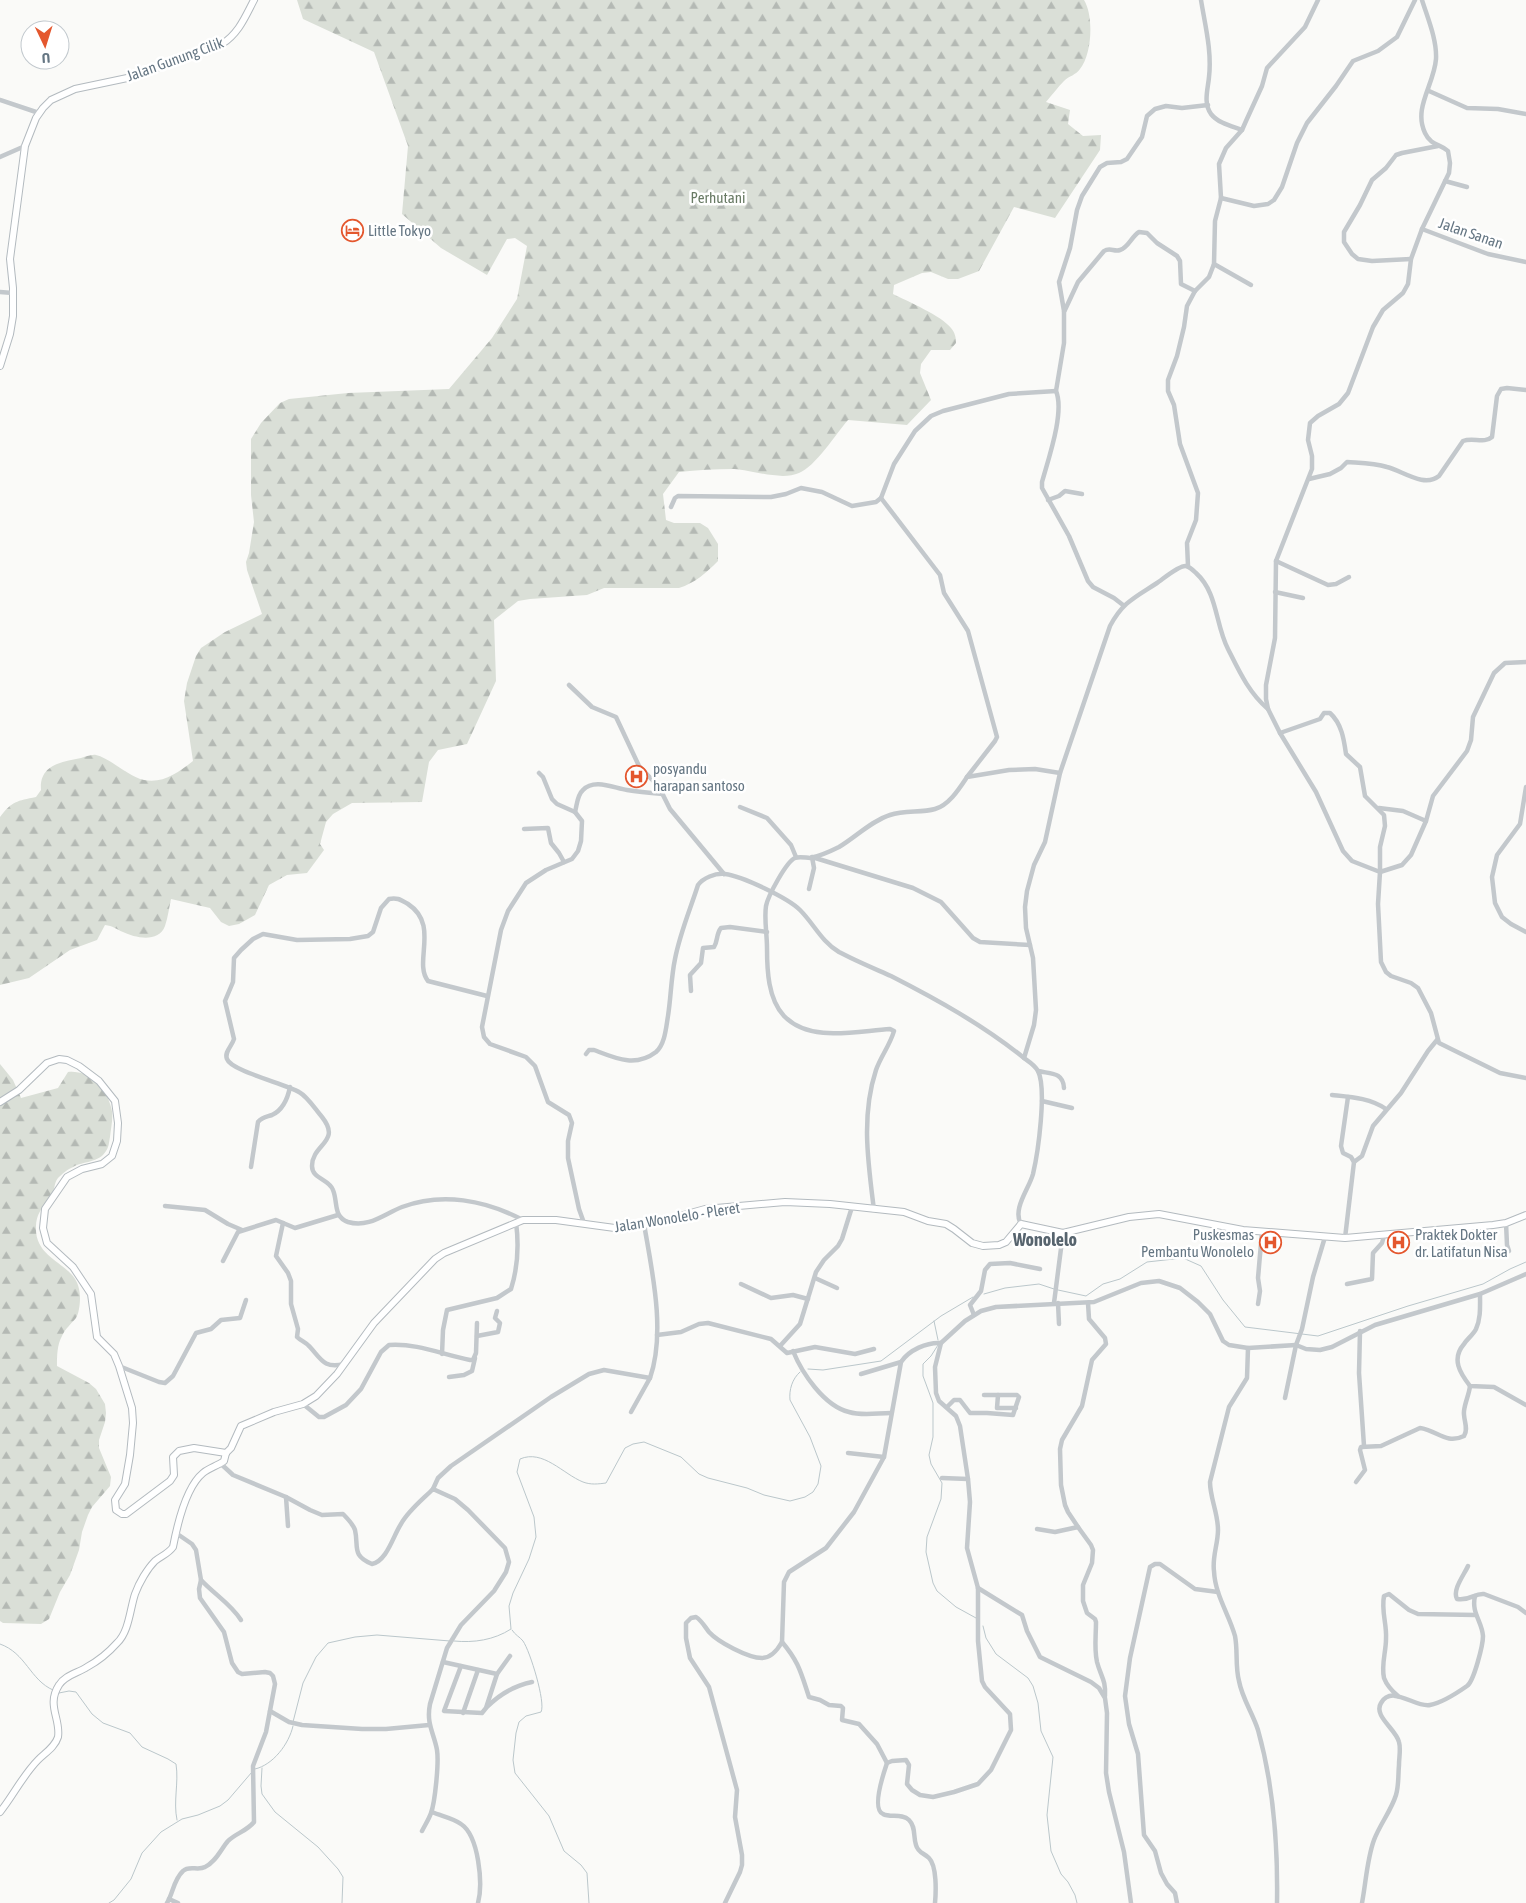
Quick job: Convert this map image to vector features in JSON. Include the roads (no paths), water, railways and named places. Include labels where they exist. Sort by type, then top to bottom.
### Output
[{"type":"main road","name":"Jalan Gunung Cilik","points":[[40,113],[52,100],[75,89],[132,77],[222,44],[239,29],[254,0]]},
{"type":"main road","points":[[0,366],[10,334],[13,293],[10,259],[25,146],[40,113]]},
{"type":"main road","points":[[0,1102],[19,1090],[47,1063],[59,1059],[67,1060],[79,1066],[99,1081],[115,1101],[118,1122],[117,1141],[112,1156],[102,1164],[82,1169],[67,1177],[45,1209],[43,1228],[47,1243],[73,1266],[89,1290],[94,1306],[97,1337],[114,1354],[132,1408],[133,1423],[125,1484],[115,1502],[118,1511],[126,1514],[170,1481],[174,1476],[173,1457],[179,1450],[194,1448],[226,1453]]},
{"type":"main road","name":"Jalan Wonolelo - Pleret","points":[[220,1463],[231,1448],[241,1426],[274,1412],[303,1404],[316,1396],[337,1374],[374,1323],[435,1259],[444,1253],[520,1221],[536,1219],[584,1223],[598,1227],[622,1228],[705,1209],[805,1202],[904,1212],[928,1221],[946,1224],[972,1243],[983,1246],[999,1245],[1006,1242],[1021,1224]]},
{"type":"main road","points":[[1021,1224],[1063,1233],[1122,1218],[1159,1214],[1262,1232],[1345,1238],[1384,1236],[1506,1223],[1526,1215]]},
{"type":"main road","points":[[0,1812],[37,1761],[50,1749],[57,1739],[58,1729],[53,1708],[58,1686],[63,1679],[99,1660],[121,1639],[136,1592],[153,1563],[170,1551],[182,1511],[196,1480],[220,1463]]},
{"type":"street","points":[[1202,0],[1209,52],[1210,76],[1206,95],[1208,105],[1211,114],[1225,124],[1242,130]]},
{"type":"street","points":[[1268,709],[1251,692],[1228,649],[1208,587],[1201,577],[1188,566],[1187,543],[1196,520],[1198,493],[1180,444],[1168,380],[1177,356],[1187,306],[1195,291],[1209,277],[1214,264],[1215,221],[1220,198],[1218,164],[1226,148],[1242,130],[1262,86],[1267,68],[1305,27],[1318,0]]},
{"type":"street","points":[[1220,198],[1254,206],[1268,204],[1274,200],[1285,179],[1297,144],[1307,123],[1353,61],[1378,51],[1396,37],[1415,0]]},
{"type":"street","name":"Jalan Sanan","points":[[1422,0],[1434,41],[1436,57],[1429,91],[1421,106],[1421,117],[1424,132],[1430,141],[1447,150],[1450,168],[1422,229],[1488,254],[1526,262]]},
{"type":"street","points":[[1429,91],[1468,108],[1526,114]]},
{"type":"street","points":[[0,100],[40,113]]},
{"type":"street","points":[[1123,605],[1093,587],[1088,581],[1069,536],[1042,488],[1059,413],[1056,391],[1064,343],[1064,312],[1059,286],[1060,277],[1069,254],[1080,201],[1100,167],[1107,163],[1121,162],[1127,159],[1142,137],[1147,116],[1155,109],[1166,106],[1182,108],[1208,105]]},
{"type":"street","points":[[0,157],[25,146]]},
{"type":"street","points":[[1411,259],[1358,260],[1344,242],[1344,232],[1372,180],[1386,168],[1396,155],[1438,146]]},
{"type":"street","points":[[1445,181],[1467,187]]},
{"type":"street","points":[[1422,229],[1411,259],[1408,284],[1402,293],[1383,310],[1373,326],[1348,393],[1339,404],[1318,416],[1310,424],[1308,440],[1313,463],[1309,479],[1276,561],[1275,638],[1265,690],[1268,709],[1280,733],[1316,792],[1343,851],[1352,861],[1380,872],[1394,868],[1407,860],[1426,821],[1433,796],[1467,751],[1471,740],[1472,716],[1488,682],[1499,667],[1505,663],[1526,662]]},
{"type":"street","points":[[1064,312],[1078,282],[1104,251],[1109,249],[1119,251],[1123,249],[1139,232],[1147,233],[1157,243],[1177,256],[1180,261],[1181,284],[1195,291]]},
{"type":"street","points":[[1214,264],[1251,285]]},
{"type":"street","points":[[0,292],[13,293]]},
{"type":"street","points":[[1309,479],[1330,474],[1342,468],[1347,462],[1387,467],[1422,480],[1435,479],[1463,441],[1471,439],[1485,441],[1492,437],[1497,396],[1501,389],[1526,390]]},
{"type":"street","points":[[671,507],[678,496],[771,496],[786,494],[801,488],[822,492],[852,506],[876,502],[881,498],[894,464],[915,431],[931,416],[943,410],[1009,394],[1056,391]]},
{"type":"street","points":[[1048,500],[1059,496],[1065,491],[1082,494]]},
{"type":"street","points":[[812,858],[826,854],[846,843],[877,820],[889,815],[937,808],[950,799],[997,737],[971,639],[944,593],[940,575],[881,498]]},
{"type":"street","points":[[1276,561],[1328,585],[1336,584],[1349,577]]},
{"type":"street","points":[[1024,1058],[1034,1025],[1036,1010],[1024,906],[1034,865],[1046,842],[1060,774],[1110,626],[1123,605],[1180,568],[1188,566]]},
{"type":"street","points":[[1275,592],[1303,598]]},
{"type":"street","points":[[569,685],[592,707],[616,717],[635,761],[642,771],[660,787],[670,809],[724,874]]},
{"type":"street","points":[[1280,733],[1320,719],[1324,713],[1330,713],[1334,717],[1343,735],[1346,754],[1360,767],[1365,796],[1379,808],[1385,819],[1380,847],[1378,904],[1381,962],[1386,972],[1418,988],[1431,1013],[1437,1040],[1441,1044],[1500,1073],[1526,1078]]},
{"type":"street","points":[[967,777],[1009,770],[1035,769],[1060,774]]},
{"type":"street","points":[[539,773],[544,777],[552,799],[557,804],[575,812],[582,821],[581,841],[578,851],[572,859],[546,870],[526,883],[508,911],[501,930],[482,1027],[486,1040],[490,1044],[526,1057],[535,1066],[548,1102],[569,1114],[572,1123],[568,1141],[568,1158],[584,1223]]},
{"type":"street","points":[[575,812],[580,794],[591,785],[606,785],[627,790],[663,794]]},
{"type":"street","points":[[1526,787],[1520,824],[1497,855],[1492,877],[1495,903],[1502,917],[1526,932]]},
{"type":"street","points":[[740,807],[767,818],[791,845],[796,857]]},
{"type":"street","points":[[1379,808],[1403,811],[1426,821]]},
{"type":"street","points":[[524,829],[548,828],[551,843],[564,862]]},
{"type":"street","points":[[874,1210],[867,1158],[867,1106],[876,1069],[894,1031],[890,1029],[831,1033],[815,1032],[800,1028],[789,1021],[777,1009],[768,970],[766,932],[766,904],[771,892],[790,862],[796,857],[812,858],[913,888],[928,895],[941,902],[973,938],[980,942],[1030,945]]},
{"type":"street","points":[[809,889],[814,868],[812,858]]},
{"type":"street","points":[[586,1054],[589,1050],[594,1050],[627,1062],[644,1059],[656,1052],[662,1044],[675,958],[698,885],[701,880],[708,877],[724,874],[771,892],[800,910],[816,932],[836,950],[945,1004],[993,1035],[1038,1071],[1061,1077],[1064,1080],[1064,1088]]},
{"type":"street","points":[[442,1354],[443,1330],[447,1310],[497,1298],[511,1289],[518,1252],[520,1221],[504,1210],[467,1201],[442,1198],[423,1200],[401,1207],[363,1224],[348,1222],[338,1215],[333,1189],[316,1176],[312,1167],[314,1153],[324,1145],[328,1138],[327,1124],[302,1093],[231,1065],[226,1057],[226,1053],[234,1039],[225,1001],[233,982],[234,958],[253,939],[269,935],[297,940],[350,939],[368,936],[373,932],[381,908],[390,899],[399,898],[421,916],[425,944],[424,972],[428,981],[487,996]]},
{"type":"street","points":[[691,991],[690,975],[701,963],[704,948],[714,947],[720,928],[730,927],[766,932]]},
{"type":"street","points":[[1354,1162],[1362,1156],[1373,1126],[1401,1093],[1416,1068],[1437,1040]]},
{"type":"street","points":[[1021,1224],[1018,1215],[1033,1174],[1042,1101],[1038,1071]]},
{"type":"street","points":[[251,1167],[258,1122],[260,1119],[278,1112],[289,1094],[290,1087]]},
{"type":"street","points":[[1332,1095],[1348,1096],[1374,1102],[1386,1109]]},
{"type":"street","points":[[1345,1238],[1354,1162],[1351,1157],[1343,1152],[1340,1146],[1348,1096]]},
{"type":"street","points":[[1042,1101],[1072,1108]]},
{"type":"street","points":[[165,1206],[205,1210],[242,1230]]},
{"type":"street","points":[[780,1346],[800,1324],[816,1272],[842,1239],[852,1207]]},
{"type":"street","points":[[223,1261],[237,1234],[242,1230],[272,1220],[279,1220],[295,1228],[338,1215]]},
{"type":"street","points":[[283,1223],[276,1256],[288,1272],[291,1280],[291,1304],[298,1329],[297,1337],[308,1345],[318,1358],[325,1363],[336,1366],[345,1363]]},
{"type":"street","points":[[1506,1223],[1507,1245],[1510,1251]]},
{"type":"street","points":[[631,1412],[650,1378],[656,1361],[656,1307],[644,1224]]},
{"type":"street","points":[[1258,1304],[1262,1232]]},
{"type":"street","points":[[1059,1324],[1056,1291],[1063,1233]]},
{"type":"street","points":[[1347,1284],[1372,1279],[1373,1253],[1382,1243],[1384,1236]]},
{"type":"street","points":[[1285,1398],[1296,1344],[1302,1329],[1313,1277],[1325,1237]]},
{"type":"street","points":[[974,1315],[970,1305],[981,1291],[986,1270],[990,1264],[1010,1263],[1040,1269]]},
{"type":"street","points":[[935,1903],[933,1866],[931,1860],[919,1852],[916,1847],[915,1833],[911,1823],[904,1817],[883,1815],[878,1807],[880,1787],[887,1763],[892,1760],[906,1760],[909,1765],[907,1784],[920,1795],[942,1796],[968,1788],[978,1784],[985,1778],[1008,1737],[1012,1722],[1006,1708],[990,1693],[982,1681],[978,1641],[978,1588],[967,1548],[970,1502],[960,1426],[956,1416],[940,1401],[936,1393],[935,1367],[941,1343],[965,1321],[981,1311],[996,1307],[1088,1303],[1103,1300],[1150,1280],[1180,1288],[1210,1314],[1223,1341],[1229,1345],[1248,1348],[1296,1344],[1306,1349],[1320,1350],[1332,1347],[1360,1331],[1392,1319],[1480,1294],[1526,1274]]},
{"type":"street","points":[[815,1278],[836,1288]]},
{"type":"street","points":[[741,1284],[771,1298],[794,1295],[808,1299]]},
{"type":"street","points":[[1480,1294],[1480,1312],[1476,1328],[1462,1346],[1458,1358],[1457,1365],[1460,1374],[1470,1386],[1494,1387],[1526,1405]]},
{"type":"street","points":[[119,1366],[165,1383],[172,1376],[196,1332],[211,1329],[221,1320],[240,1318],[246,1300]]},
{"type":"street","points":[[1088,1303],[1089,1319],[1105,1338],[1106,1344],[1092,1360],[1082,1406],[1062,1440],[1059,1456],[1061,1485],[1068,1512],[1093,1550],[1092,1563],[1083,1585],[1083,1601],[1086,1613],[1096,1622],[1095,1652],[1097,1663],[1104,1679],[1107,1713],[1106,1773],[1124,1852],[1131,1903]]},
{"type":"street","points":[[477,1336],[498,1332],[500,1323],[495,1318],[498,1311]]},
{"type":"street","points":[[449,1377],[464,1375],[472,1371],[475,1358],[477,1323]]},
{"type":"street","points":[[657,1335],[681,1332],[699,1324],[708,1323],[771,1339],[785,1352],[815,1347],[855,1354],[874,1349]]},
{"type":"street","points":[[1360,1331],[1359,1373],[1364,1446]]},
{"type":"street","points":[[861,1374],[901,1362],[912,1352],[931,1344],[941,1343]]},
{"type":"street","points":[[303,1404],[319,1417],[324,1418],[346,1405],[361,1389],[381,1352],[389,1346],[428,1348],[442,1354],[470,1360],[475,1358]]},
{"type":"street","points":[[1248,1348],[1247,1378],[1229,1407],[1210,1482],[1210,1493],[1218,1530],[1213,1560],[1218,1592],[1237,1647],[1239,1683],[1257,1728],[1268,1772],[1276,1824],[1277,1903]]},
{"type":"street","points":[[793,1352],[807,1378],[837,1408],[858,1414],[891,1413]]},
{"type":"street","points":[[725,1903],[742,1865],[735,1817],[737,1790],[709,1687],[690,1658],[685,1627],[688,1620],[696,1617],[710,1634],[748,1655],[762,1658],[771,1655],[778,1648],[782,1642],[784,1582],[789,1572],[826,1548],[854,1512],[884,1457],[901,1362]]},
{"type":"street","points":[[220,1463],[233,1475],[286,1497],[322,1515],[343,1514],[350,1520],[355,1530],[358,1553],[372,1564],[377,1563],[382,1558],[402,1522],[432,1489],[438,1478],[451,1466],[551,1397],[589,1374],[604,1370],[650,1378]]},
{"type":"street","points":[[1356,1482],[1365,1470],[1361,1447],[1381,1446],[1420,1428],[1452,1440],[1464,1436],[1466,1428],[1464,1413],[1470,1386]]},
{"type":"street","points":[[947,1407],[954,1400],[960,1400],[970,1413],[987,1412],[1013,1415],[1019,1397],[984,1395]]},
{"type":"street","points":[[998,1395],[997,1408],[1016,1408]]},
{"type":"street","points":[[848,1453],[884,1457]]},
{"type":"street","points":[[942,1478],[968,1479]]},
{"type":"street","points":[[422,1831],[432,1812],[438,1760],[428,1714],[447,1648],[461,1625],[494,1591],[506,1572],[509,1562],[509,1555],[505,1548],[468,1510],[455,1499],[432,1489]]},
{"type":"street","points":[[286,1497],[288,1526]]},
{"type":"street","points":[[1037,1529],[1055,1532],[1078,1527]]},
{"type":"street","points":[[176,1533],[192,1544],[196,1550],[201,1580],[200,1598],[224,1632],[235,1668],[242,1674],[265,1672],[273,1676],[276,1684],[266,1732],[253,1766],[254,1822],[230,1839],[211,1864],[201,1869],[190,1868],[183,1871],[168,1901],[178,1903]]},
{"type":"street","points":[[1177,1903],[1175,1893],[1164,1879],[1155,1851],[1144,1835],[1143,1799],[1138,1754],[1129,1724],[1125,1690],[1150,1567],[1160,1564],[1195,1589],[1218,1592]]},
{"type":"street","points":[[1468,1566],[1456,1591],[1455,1596],[1457,1599],[1471,1599],[1479,1594],[1484,1594],[1518,1607],[1526,1613]]},
{"type":"street","points":[[201,1580],[214,1595],[234,1609],[241,1620]]},
{"type":"street","points":[[978,1588],[1022,1615],[1026,1631],[1040,1656],[1091,1682],[1099,1688],[1105,1698]]},
{"type":"street","points":[[1475,1596],[1474,1609],[1476,1615],[1483,1638],[1469,1684],[1437,1703],[1422,1706],[1398,1696],[1390,1689],[1385,1681],[1383,1672],[1386,1637],[1383,1613],[1384,1596],[1389,1594],[1409,1610],[1418,1614],[1476,1615]]},
{"type":"street","points":[[782,1642],[794,1656],[799,1666],[809,1697],[829,1705],[841,1706],[843,1708],[842,1720],[859,1724],[877,1744],[887,1763]]},
{"type":"street","points":[[486,1708],[497,1674],[510,1656]]},
{"type":"street","points":[[443,1662],[497,1674]]},
{"type":"street","points":[[461,1666],[444,1711],[482,1713],[498,1696],[510,1689],[532,1682]]},
{"type":"street","points":[[463,1713],[478,1670]]},
{"type":"street","points":[[1362,1903],[1374,1841],[1397,1788],[1399,1741],[1392,1728],[1380,1715],[1379,1709],[1384,1699],[1398,1696]]},
{"type":"street","points":[[270,1711],[289,1722],[302,1724],[362,1729],[429,1725]]},
{"type":"street","points":[[432,1812],[462,1824],[471,1836],[477,1854],[480,1894],[478,1903]]},
{"type":"waterway","points":[[1058,1290],[1086,1296],[1103,1284],[1120,1279],[1147,1262],[1183,1258],[1201,1266],[1223,1300],[1245,1327],[1318,1336],[1408,1306],[1483,1284],[1526,1262]]},
{"type":"waterway","points":[[984,1294],[1005,1288],[1039,1284],[1054,1289]]},
{"type":"waterway","points":[[808,1369],[823,1370],[881,1361],[941,1316],[973,1297]]},
{"type":"waterway","points":[[934,1321],[938,1340]]},
{"type":"waterway","points":[[938,1345],[923,1364],[923,1376],[933,1403],[933,1437],[929,1455],[931,1464],[942,1483],[941,1499],[927,1537],[926,1552],[933,1583],[937,1591],[956,1607],[976,1618]]},
{"type":"waterway","points":[[454,1641],[484,1640],[498,1636],[511,1629],[509,1606],[536,1537],[534,1517],[517,1472],[520,1459],[537,1457],[583,1482],[592,1484],[606,1483],[625,1448],[644,1442],[681,1457],[699,1474],[708,1478],[790,1501],[805,1497],[813,1492],[818,1484],[821,1466],[810,1437],[790,1400],[792,1385],[800,1372]]},
{"type":"waterway","points":[[983,1626],[986,1638],[996,1654],[1028,1678],[1033,1686],[1038,1703],[1041,1731],[1053,1757],[1047,1815],[1051,1851],[1061,1874],[1075,1895],[1077,1903]]},
{"type":"waterway","points":[[512,1630],[526,1647],[539,1688],[542,1707],[541,1712],[526,1716],[519,1722],[513,1760],[515,1773],[549,1816],[564,1851],[581,1865],[587,1873],[589,1903]]},
{"type":"waterway","points":[[293,1722],[303,1683],[316,1657],[328,1643],[355,1637],[377,1635],[450,1641]]},
{"type":"waterway","points":[[0,1644],[16,1654],[45,1686],[53,1690]]},
{"type":"waterway","points":[[59,1693],[76,1692],[92,1714],[103,1723],[130,1733],[142,1747],[176,1764],[177,1820]]},
{"type":"waterway","points":[[255,1769],[262,1767],[279,1753],[288,1740],[293,1726]]},
{"type":"waterway","points":[[262,1768],[262,1794],[275,1812],[318,1847],[343,1877],[342,1903]]},
{"type":"waterway","points":[[109,1903],[114,1900],[131,1879],[142,1853],[161,1832],[182,1819],[220,1806],[228,1800],[252,1772]]},
{"type":"place","name":"Little Tokyo","points":[[352,230]]},
{"type":"place","name":"posyandu harapan santoso","points":[[637,777]]},
{"type":"place","name":"Puskesmas Pembantu Wonolelo","points":[[1270,1243]]},
{"type":"place","name":"Praktek Dokter dr. Latifatun Nisa","points":[[1399,1243]]},
{"type":"district","name":"Wonolelo","points":[[1045,1239]]},
{"type":"park label","name":"Perhutani","points":[[718,197]]}]
